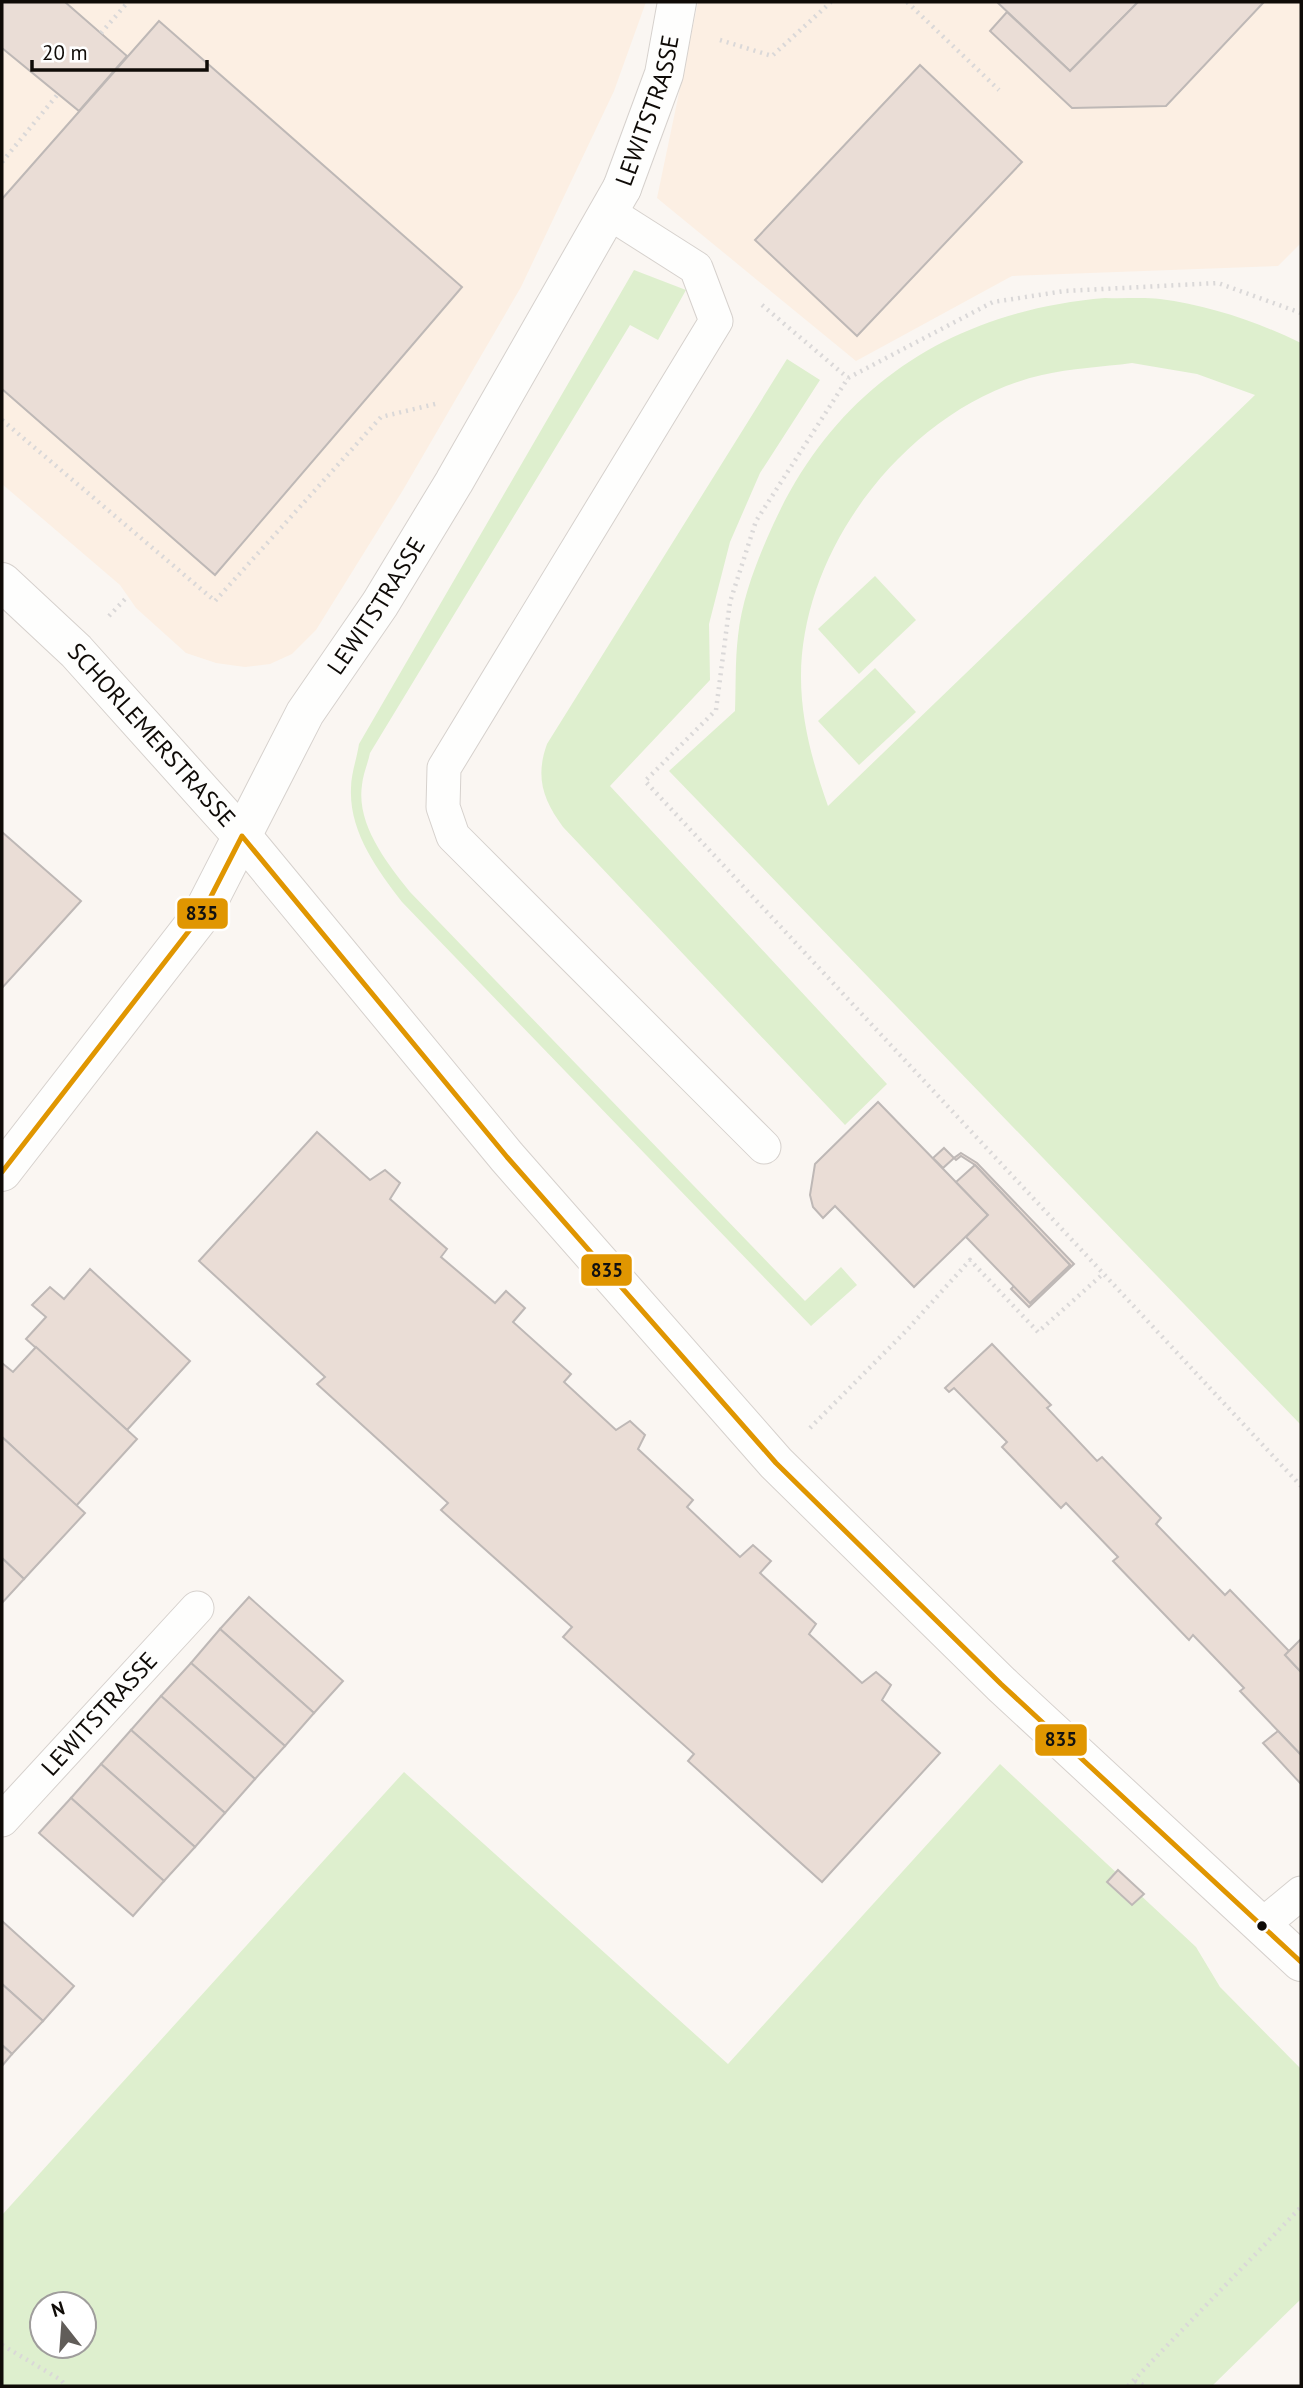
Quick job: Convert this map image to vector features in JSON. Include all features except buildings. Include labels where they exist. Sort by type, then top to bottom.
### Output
[{"type":"street","name":"LEWITSTRASSE","points":[[2,1172],[202,914],[305,713],[380,604],[615,200],[664,74],[675,13]]},
{"type":"street","name":"SCHORLEMERSTRASSE","points":[[2,582],[76,651],[242,836],[507,1157],[776,1463],[1001,1684],[1301,1962]]},
{"type":"lane","points":[[615,200],[695,268],[716,321],[444,768],[443,807],[453,836],[764,1147]]},
{"type":"lane","name":"LEWITSTRASSE","points":[[2,1820],[197,1608]]},
{"type":"lane","points":[[1261,1926],[1301,1893]]},
{"type":"path","points":[[101,33],[128,2]]},
{"type":"path","points":[[675,13],[772,56],[831,2]]},
{"type":"path","points":[[906,2],[999,90]]},
{"type":"path","points":[[2,162],[58,94]]},
{"type":"path","points":[[1301,313],[1218,283],[1065,291],[993,302],[848,378],[756,521],[730,602],[716,710],[645,781],[1301,1486]]},
{"type":"path","points":[[2,420],[215,601],[381,417],[508,387]]},
{"type":"path","points":[[776,1463],[906,1331],[970,1260],[1038,1332],[1104,1273]]},
{"type":"path","points":[[1128,2386],[1301,2207]]},
{"type":"path","points":[[2,2346],[61,2380],[66,2386]]},
{"type":"path","points":[[1135,2381],[1146,2386]]},
{"type":"shaded area","points":[[2,2],[646,2],[614,91],[521,287],[403,490],[316,630],[292,654],[270,664],[245,667],[216,663],[186,653],[136,608],[120,585],[2,484]]},
{"type":"shaded area","points":[[698,2],[1301,2],[1301,243],[1278,266],[1012,276],[856,361],[657,198]]},
{"type":"green space","points":[[634,270],[686,290],[658,340],[630,325],[370,753],[363,777],[361,800],[364,815],[376,843],[410,892],[805,1301],[841,1267],[857,1285],[811,1326],[402,902],[366,849],[352,804],[351,783],[359,744]]},
{"type":"green space","points":[[1105,298],[1160,299],[1232,315],[1301,343],[1301,1425],[669,771],[735,711],[738,636],[751,579],[773,525],[799,476],[830,432],[866,395],[906,364],[950,339],[998,319],[1050,306]],"holes":[[[1132,363],[1197,374],[1255,395],[828,806],[813,758],[803,710],[801,677],[806,627],[821,578],[843,531],[873,487],[909,448],[950,416],[995,391],[1042,375]]]},
{"type":"green space","points":[[787,359],[820,380],[760,473],[730,542],[709,624],[710,680],[610,786],[887,1084],[845,1125],[563,827],[546,798],[542,778],[543,756],[547,744]]},
{"type":"green space","points":[[875,576],[916,620],[859,674],[818,629]]},
{"type":"green space","points":[[875,668],[916,712],[859,765],[818,721]]},
{"type":"green space","points":[[1000,1764],[1196,1947],[1220,1987],[1301,2069],[1301,2299],[1212,2386],[2,2386],[2,2215],[404,1772],[728,2064]]},
{"type":"transit line","name":"835","points":[[2,1172],[202,914],[242,836],[507,1157],[776,1463],[1001,1684],[1301,1962]]}]
